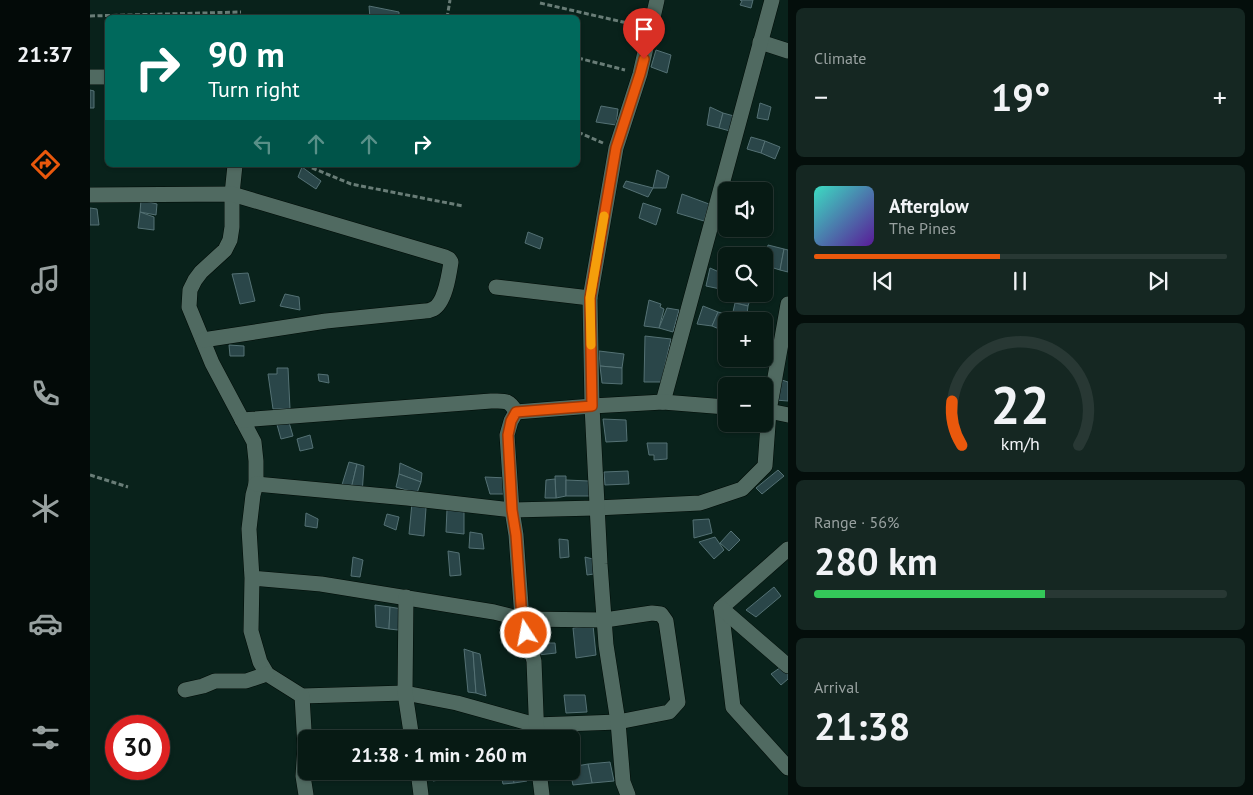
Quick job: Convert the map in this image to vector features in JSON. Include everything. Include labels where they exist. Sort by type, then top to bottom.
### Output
[{"type":"street","points":[[628,795],[623,782],[618,722],[606,645],[596,508],[590,298],[616,148],[640,74],[657,0]]},
{"type":"street","points":[[664,402],[772,0]]},
{"type":"street","points":[[760,42],[788,51]]},
{"type":"street","points":[[90,77],[105,77]]},
{"type":"street","points":[[235,167],[230,240],[226,250],[200,272],[195,280],[190,290],[189,308],[212,363],[254,442],[256,484],[249,529],[252,578],[251,631],[260,662],[267,674],[302,696],[405,693],[457,703],[531,730]]},
{"type":"street","points":[[90,195],[232,194],[445,257],[451,262],[448,282],[441,300],[435,308],[425,311],[326,321],[203,340]]},
{"type":"street","points":[[496,287],[590,298]]},
{"type":"street","points":[[773,380],[788,304]]},
{"type":"street","points":[[242,420],[491,401],[507,402],[512,405],[516,412]]},
{"type":"street","points":[[516,412],[664,402],[718,406]]},
{"type":"street","points":[[773,411],[788,415]]},
{"type":"street","points":[[516,412],[511,421],[508,435],[512,510],[516,535],[522,619],[534,661],[537,730]]},
{"type":"street","points":[[256,484],[512,510],[700,503],[742,489],[765,466],[766,432]]},
{"type":"street","points":[[721,608],[786,556]]},
{"type":"street","points":[[252,578],[321,584],[494,612],[522,619],[605,620],[652,613],[661,614],[666,621],[678,702],[669,712],[618,722],[553,730]]},
{"type":"street","points":[[406,597],[405,693],[411,730]]},
{"type":"street","points":[[721,608],[788,666]]},
{"type":"street","points":[[721,608],[733,708],[788,768]]},
{"type":"street","points":[[185,690],[216,682],[246,680],[267,674]]},
{"type":"street","points":[[302,696],[305,747],[303,776],[306,795]]},
{"type":"street","points":[[419,780],[421,795]]},
{"type":"street","points":[[540,780],[542,795]]},
{"type":"path","points":[[448,15],[450,0]]},
{"type":"path","points":[[540,3],[651,29]]},
{"type":"path","points":[[128,15],[241,12]]},
{"type":"path","points":[[90,16],[105,16]]},
{"type":"path","points":[[580,59],[640,74]]},
{"type":"path","points":[[580,133],[616,148]]},
{"type":"path","points":[[310,167],[351,184],[463,206]]},
{"type":"path","points":[[90,475],[128,487]]},
{"type":"building","points":[[740,0],[753,0],[751,8],[740,5],[742,1]]},
{"type":"building","points":[[369,6],[399,12],[399,15],[370,15]]},
{"type":"building","points":[[656,50],[671,55],[667,73],[651,67]]},
{"type":"building","points":[[90,90],[94,91],[94,108],[90,108]]},
{"type":"building","points":[[760,103],[771,107],[768,120],[757,118]]},
{"type":"building","points":[[601,106],[618,109],[616,125],[596,122]]},
{"type":"building","points":[[710,107],[723,113],[719,128],[707,125]]},
{"type":"building","points":[[723,113],[734,116],[730,131],[719,128]]},
{"type":"building","points":[[751,137],[765,141],[761,153],[747,149]]},
{"type":"building","points":[[765,141],[780,147],[775,159],[761,153]]},
{"type":"building","points":[[302,167],[321,181],[316,189],[298,177]]},
{"type":"building","points":[[657,170],[669,176],[666,188],[653,188]]},
{"type":"building","points":[[626,181],[653,188],[648,197],[623,187]]},
{"type":"building","points":[[682,194],[709,204],[704,221],[677,213]]},
{"type":"building","points":[[141,200],[157,204],[156,215],[140,212]]},
{"type":"building","points":[[643,203],[661,209],[656,225],[639,218]]},
{"type":"building","points":[[90,208],[97,209],[99,225],[90,225]]},
{"type":"building","points":[[140,212],[154,217],[154,230],[138,228]]},
{"type":"building","points":[[528,232],[543,238],[540,249],[525,243]]},
{"type":"building","points":[[768,245],[784,249],[780,270],[773,268],[773,247],[768,247]]},
{"type":"building","points":[[784,249],[788,250],[788,272],[780,270]]},
{"type":"building","points":[[710,268],[718,272],[718,289],[706,286]]},
{"type":"building","points":[[248,273],[255,301],[240,304],[232,274]]},
{"type":"building","points":[[285,294],[299,297],[300,310],[280,306]]},
{"type":"building","points":[[649,300],[661,304],[660,307],[664,309],[659,328],[644,326]]},
{"type":"building","points":[[733,302],[749,302],[748,306]]},
{"type":"building","points":[[735,303],[748,306],[747,312],[733,312]]},
{"type":"building","points":[[703,306],[718,312],[712,326],[697,324]]},
{"type":"building","points":[[667,308],[679,310],[673,332],[659,328]]},
{"type":"building","points":[[718,312],[718,328],[712,326]]},
{"type":"building","points":[[645,336],[671,339],[661,382],[644,382]]},
{"type":"building","points":[[229,345],[244,346],[244,356],[230,356]]},
{"type":"building","points":[[599,351],[624,354],[622,368],[600,366]]},
{"type":"building","points":[[600,366],[622,368],[622,384],[602,383]]},
{"type":"building","points":[[277,368],[288,368],[290,409],[273,409],[268,374],[277,374]]},
{"type":"building","points":[[318,374],[328,375],[329,383],[319,381]]},
{"type":"building","points":[[779,379],[788,382],[788,401],[775,400]]},
{"type":"building","points":[[288,419],[293,436],[281,439],[276,421]]},
{"type":"building","points":[[603,419],[626,420],[627,441],[606,442]]},
{"type":"building","points":[[310,435],[313,448],[300,451],[297,439]]},
{"type":"building","points":[[647,443],[667,443],[667,459],[654,460],[654,455],[649,455]]},
{"type":"building","points":[[349,462],[357,464],[351,489],[341,488]]},
{"type":"building","points":[[400,463],[422,473],[421,482],[399,474]]},
{"type":"building","points":[[357,464],[364,466],[362,494],[351,489]]},
{"type":"building","points":[[778,470],[784,476],[762,494],[756,488]]},
{"type":"building","points":[[628,471],[629,484],[605,485],[604,472]]},
{"type":"building","points":[[399,474],[421,482],[417,493],[396,487]]},
{"type":"building","points":[[555,476],[566,476],[566,496],[556,498]]},
{"type":"building","points":[[485,477],[507,478],[509,494],[490,494]]},
{"type":"building","points":[[555,479],[556,498],[545,498],[546,480]]},
{"type":"building","points":[[566,480],[589,481],[590,496],[566,496]]},
{"type":"building","points":[[412,503],[426,508],[424,536],[409,534]]},
{"type":"building","points":[[464,508],[464,534],[446,532],[447,509]]},
{"type":"building","points":[[306,513],[318,519],[317,528],[305,526]]},
{"type":"building","points":[[387,514],[399,517],[396,530],[384,525]]},
{"type":"building","points":[[709,519],[712,533],[694,538],[693,520]]},
{"type":"building","points":[[731,531],[740,540],[729,551],[720,543]]},
{"type":"building","points":[[470,532],[482,534],[484,549],[469,548]]},
{"type":"building","points":[[715,537],[724,550],[714,559],[699,542]]},
{"type":"building","points":[[559,539],[568,540],[569,557],[560,558]]},
{"type":"building","points":[[448,551],[459,553],[461,575],[450,576]]},
{"type":"building","points":[[353,557],[363,560],[360,577],[351,576]]},
{"type":"building","points":[[585,557],[593,559],[594,574],[587,575]]},
{"type":"building","points":[[774,587],[781,596],[756,617],[746,610]]},
{"type":"building","points":[[375,605],[390,607],[389,629],[376,627]]},
{"type":"building","points":[[390,607],[402,609],[398,630],[389,629]]},
{"type":"building","points":[[593,625],[596,655],[576,658],[573,628]]},
{"type":"building","points":[[537,643],[555,643],[556,653],[538,655]]},
{"type":"building","points":[[464,649],[473,652],[476,693],[468,692]]},
{"type":"building","points":[[473,652],[480,654],[486,696],[476,693]]},
{"type":"building","points":[[784,665],[788,669],[788,679],[781,685],[771,674]]},
{"type":"building","points":[[564,695],[585,695],[587,712],[566,713]]},
{"type":"building","points":[[610,762],[614,781],[592,783],[588,764]]},
{"type":"building","points":[[588,764],[592,783],[573,785],[572,780],[580,780],[580,765]]},
{"type":"building","points":[[502,780],[514,780],[514,783],[503,784]]},
{"type":"building","points":[[514,780],[527,780],[527,781],[514,783]]},
{"type":"slow traffic","points":[[591,345],[590,298],[604,216]]},
{"type":"route","points":[[526,633],[522,619],[516,535],[512,510],[508,435],[511,421],[516,412],[592,406],[590,298],[616,148],[644,59]]}]
